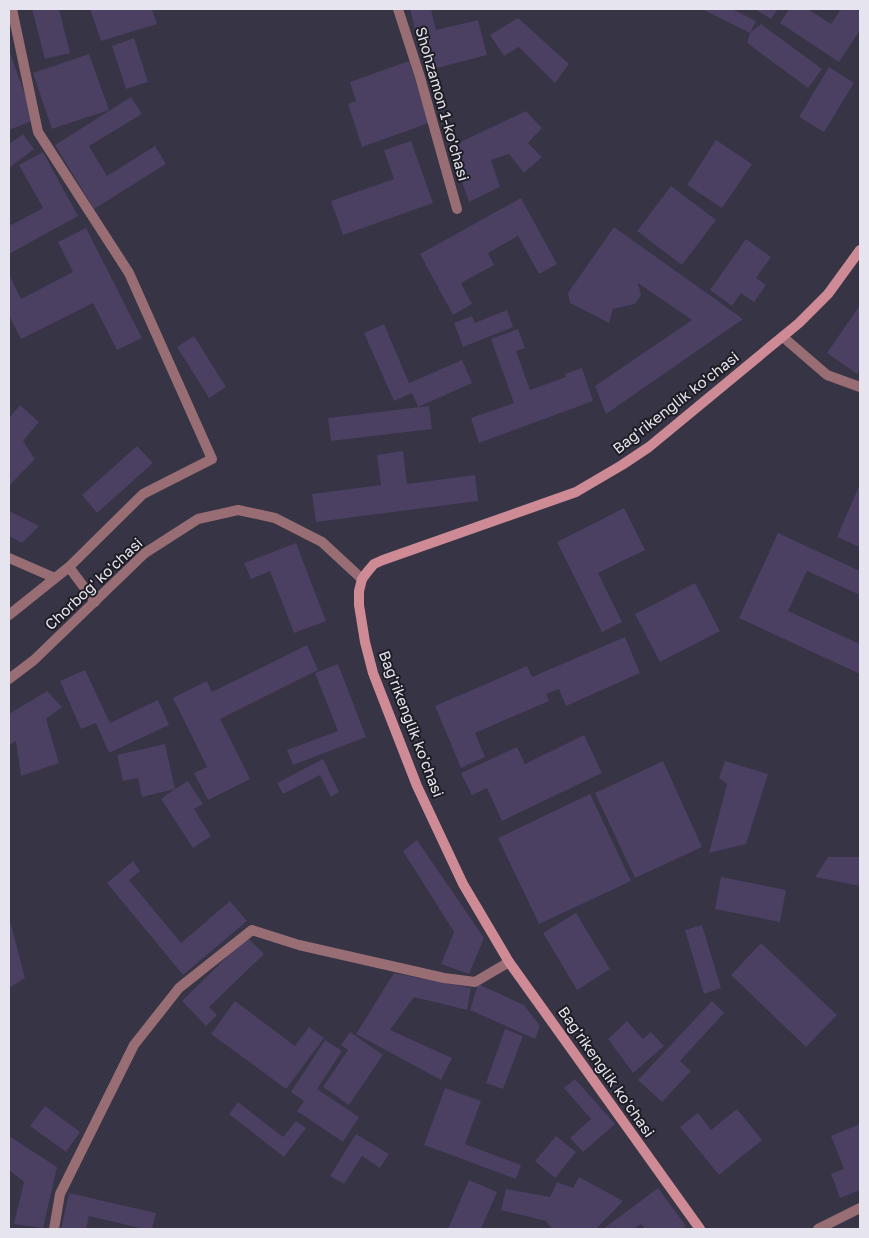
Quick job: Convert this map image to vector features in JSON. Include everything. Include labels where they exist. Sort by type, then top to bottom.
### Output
[{"type":"main road","name":"Bag'rikenglik ko'chasi","points":[[700,1229],[509,962],[463,884],[414,778],[373,673],[365,642],[359,605],[359,592],[362,579],[374,564],[576,492],[622,466],[649,447],[783,337],[828,294],[860,250]]},
{"type":"street","points":[[9,615],[69,567],[143,494],[212,459],[129,273],[38,132],[12,9]]},
{"type":"street","name":"Shohzamon 1-ko'chasi","points":[[398,9],[420,77],[457,209]]},
{"type":"street","points":[[783,337],[827,375],[860,387]]},
{"type":"street","name":"Chorbog' ko'chasi","points":[[9,679],[34,660],[145,553],[198,519],[238,510],[275,518],[322,542],[362,579]]},
{"type":"street","points":[[9,558],[55,578]]},
{"type":"street","points":[[69,567],[95,602]]},
{"type":"street","points":[[54,1229],[60,1194],[134,1045],[179,988],[252,930],[299,945],[444,978],[475,982],[509,962]]},
{"type":"street","points":[[818,1229],[860,1208]]},
{"type":"building","points":[[32,9],[59,9],[70,53],[45,59]]},
{"type":"building","points":[[90,9],[152,9],[157,24],[101,41]]},
{"type":"building","points":[[410,9],[431,9],[436,30],[478,20],[487,55],[425,71]]},
{"type":"building","points":[[702,9],[732,9],[756,21],[750,33]]},
{"type":"building","points":[[755,9],[778,9],[771,19]]},
{"type":"building","points":[[789,9],[808,9],[831,24],[841,9],[860,9],[860,30],[839,62],[780,23]]},
{"type":"building","points":[[518,18],[569,64],[555,83],[519,47],[504,56],[490,35]]},
{"type":"building","points":[[761,24],[822,69],[808,88],[747,43],[750,33]]},
{"type":"building","points":[[134,38],[148,82],[126,89],[112,46]]},
{"type":"building","points":[[9,50],[34,120],[9,130]]},
{"type":"building","points":[[89,54],[109,110],[52,129],[33,73]]},
{"type":"building","points":[[409,61],[429,123],[362,147],[348,104],[356,101],[350,82]]},
{"type":"building","points":[[829,67],[854,83],[824,132],[799,117]]},
{"type":"building","points":[[131,97],[142,114],[89,146],[107,176],[155,146],[166,164],[94,209],[55,145]]},
{"type":"building","points":[[526,111],[542,128],[528,143],[542,157],[524,173],[509,154],[491,160],[500,187],[469,202],[450,147]]},
{"type":"building","points":[[23,134],[34,149],[9,168],[9,144]]},
{"type":"building","points":[[716,140],[752,164],[722,208],[687,185]]},
{"type":"building","points":[[411,141],[433,203],[343,235],[331,201],[394,179],[384,150]]},
{"type":"building","points":[[43,152],[78,216],[9,254],[9,221],[11,225],[43,208],[19,165]]},
{"type":"building","points":[[671,186],[716,220],[682,265],[637,231]]},
{"type":"building","points":[[521,198],[557,264],[539,274],[518,236],[488,253],[494,265],[461,283],[472,304],[453,315],[420,254]]},
{"type":"building","points":[[614,227],[743,319],[606,414],[595,386],[692,320],[638,283],[641,295],[635,304],[613,309],[609,323],[570,303],[568,293]]},
{"type":"building","points":[[86,228],[142,338],[117,350],[93,303],[21,339],[9,315],[9,274],[21,299],[73,272],[58,242]]},
{"type":"building","points":[[746,239],[771,257],[756,278],[766,285],[754,302],[741,293],[732,306],[710,290]]},
{"type":"building","points":[[860,305],[860,369],[857,374],[827,353]]},
{"type":"building","points":[[507,310],[513,327],[463,347],[454,323],[472,316],[475,323]]},
{"type":"building","points":[[384,324],[409,383],[462,360],[472,383],[418,407],[412,393],[394,401],[364,333]]},
{"type":"building","points":[[518,329],[525,348],[516,351],[530,390],[566,377],[565,374],[582,368],[593,401],[479,443],[471,418],[514,403],[491,339]]},
{"type":"building","points":[[194,336],[226,387],[209,398],[177,347]]},
{"type":"building","points":[[20,405],[39,422],[23,441],[35,459],[9,486],[9,418]]},
{"type":"building","points":[[429,406],[432,429],[331,441],[328,418]]},
{"type":"building","points":[[137,446],[153,463],[97,513],[82,495]]},
{"type":"building","points":[[403,451],[407,484],[475,475],[478,501],[316,522],[312,494],[381,485],[377,455]]},
{"type":"building","points":[[860,484],[860,547],[837,537]]},
{"type":"building","points":[[624,508],[645,550],[598,573],[622,622],[602,632],[557,542]]},
{"type":"building","points":[[9,511],[39,526],[22,543],[9,536]]},
{"type":"building","points":[[778,533],[860,571],[860,595],[807,571],[788,611],[860,644],[860,674],[739,618]]},
{"type":"building","points":[[296,543],[326,621],[294,633],[270,571],[251,579],[244,563]]},
{"type":"building","points":[[695,583],[720,631],[660,662],[635,614]]},
{"type":"building","points":[[625,637],[640,673],[566,706],[559,689],[546,694],[549,701],[475,733],[485,757],[461,768],[435,706],[527,666],[532,677]]},
{"type":"building","points":[[307,645],[318,670],[220,719],[250,779],[208,800],[194,773],[207,767],[173,698],[207,681],[212,692]]},
{"type":"building","points":[[338,664],[366,737],[293,765],[287,750],[338,731],[315,673]]},
{"type":"building","points":[[85,670],[110,723],[158,700],[169,725],[109,753],[96,723],[81,729],[60,681]]},
{"type":"building","points":[[47,691],[62,707],[46,719],[59,763],[21,776],[16,741],[9,745],[9,714]]},
{"type":"building","points":[[584,735],[602,773],[502,821],[487,788],[472,795],[461,773],[517,747],[525,764]]},
{"type":"building","points":[[165,744],[175,789],[142,797],[138,778],[123,781],[117,755]]},
{"type":"building","points":[[323,759],[339,792],[331,797],[320,775],[283,794],[277,783]]},
{"type":"building","points":[[663,761],[702,847],[635,878],[595,793]]},
{"type":"building","points":[[725,761],[768,774],[746,844],[709,853],[727,784],[719,778]]},
{"type":"building","points":[[188,781],[203,804],[194,809],[211,836],[193,848],[161,799]]},
{"type":"building","points":[[590,794],[631,881],[539,924],[498,838]]},
{"type":"building","points":[[417,840],[484,938],[469,974],[441,964],[454,932],[403,851]]},
{"type":"building","points":[[828,857],[860,857],[860,886],[815,877]]},
{"type":"building","points":[[133,861],[140,871],[129,880],[181,943],[230,901],[247,921],[183,975],[107,883]]},
{"type":"building","points":[[721,877],[786,890],[780,922],[715,909]]},
{"type":"building","points":[[576,913],[610,969],[577,990],[543,933]]},
{"type":"building","points":[[9,917],[25,978],[9,988]]},
{"type":"building","points":[[702,925],[721,988],[704,994],[685,930]]},
{"type":"building","points":[[247,937],[264,954],[209,1007],[217,1015],[206,1026],[182,1001]]},
{"type":"building","points":[[761,943],[837,1015],[806,1047],[731,975]]},
{"type":"building","points":[[394,973],[471,988],[467,1010],[414,997],[390,1030],[452,1058],[441,1080],[356,1034]]},
{"type":"building","points":[[478,984],[524,1005],[540,1026],[535,1039],[470,1010]]},
{"type":"building","points":[[235,1001],[295,1046],[309,1027],[324,1038],[286,1089],[211,1034]]},
{"type":"building","points":[[712,1001],[724,1013],[680,1061],[691,1071],[662,1102],[638,1080]]},
{"type":"building","points":[[627,1021],[643,1039],[651,1032],[664,1046],[633,1073],[608,1039]]},
{"type":"building","points":[[505,1029],[523,1036],[503,1089],[486,1083]]},
{"type":"building","points":[[350,1032],[383,1055],[349,1105],[323,1087],[348,1050],[341,1045]]},
{"type":"building","points":[[325,1040],[342,1051],[317,1089],[359,1117],[343,1142],[297,1111],[304,1101],[291,1092]]},
{"type":"building","points":[[575,1079],[615,1124],[583,1152],[570,1138],[591,1119],[564,1088]]},
{"type":"building","points":[[445,1088],[481,1101],[465,1144],[521,1165],[516,1179],[424,1145]]},
{"type":"building","points":[[238,1102],[283,1137],[296,1121],[306,1128],[284,1157],[229,1114]]},
{"type":"building","points":[[45,1106],[80,1132],[66,1152],[30,1126]]},
{"type":"building","points":[[737,1109],[762,1140],[719,1175],[680,1127],[698,1113],[711,1130]]},
{"type":"building","points":[[860,1124],[860,1190],[840,1198],[831,1174],[844,1169],[831,1136]]},
{"type":"building","points":[[356,1134],[389,1154],[380,1168],[362,1156],[344,1184],[330,1176]]},
{"type":"building","points":[[9,1136],[57,1167],[43,1228],[14,1224],[24,1182],[9,1170]]},
{"type":"building","points":[[556,1136],[576,1152],[555,1178],[535,1161]]},
{"type":"building","points":[[579,1177],[623,1201],[596,1229],[552,1229],[546,1221],[501,1210],[506,1189],[550,1197],[557,1182],[573,1188]]},
{"type":"building","points":[[469,1180],[497,1192],[481,1229],[448,1229]]},
{"type":"building","points":[[658,1188],[686,1226],[682,1229],[645,1229],[641,1224],[634,1229],[603,1229]]},
{"type":"building","points":[[69,1193],[156,1213],[152,1229],[144,1229],[89,1216],[86,1229],[61,1229]]}]
